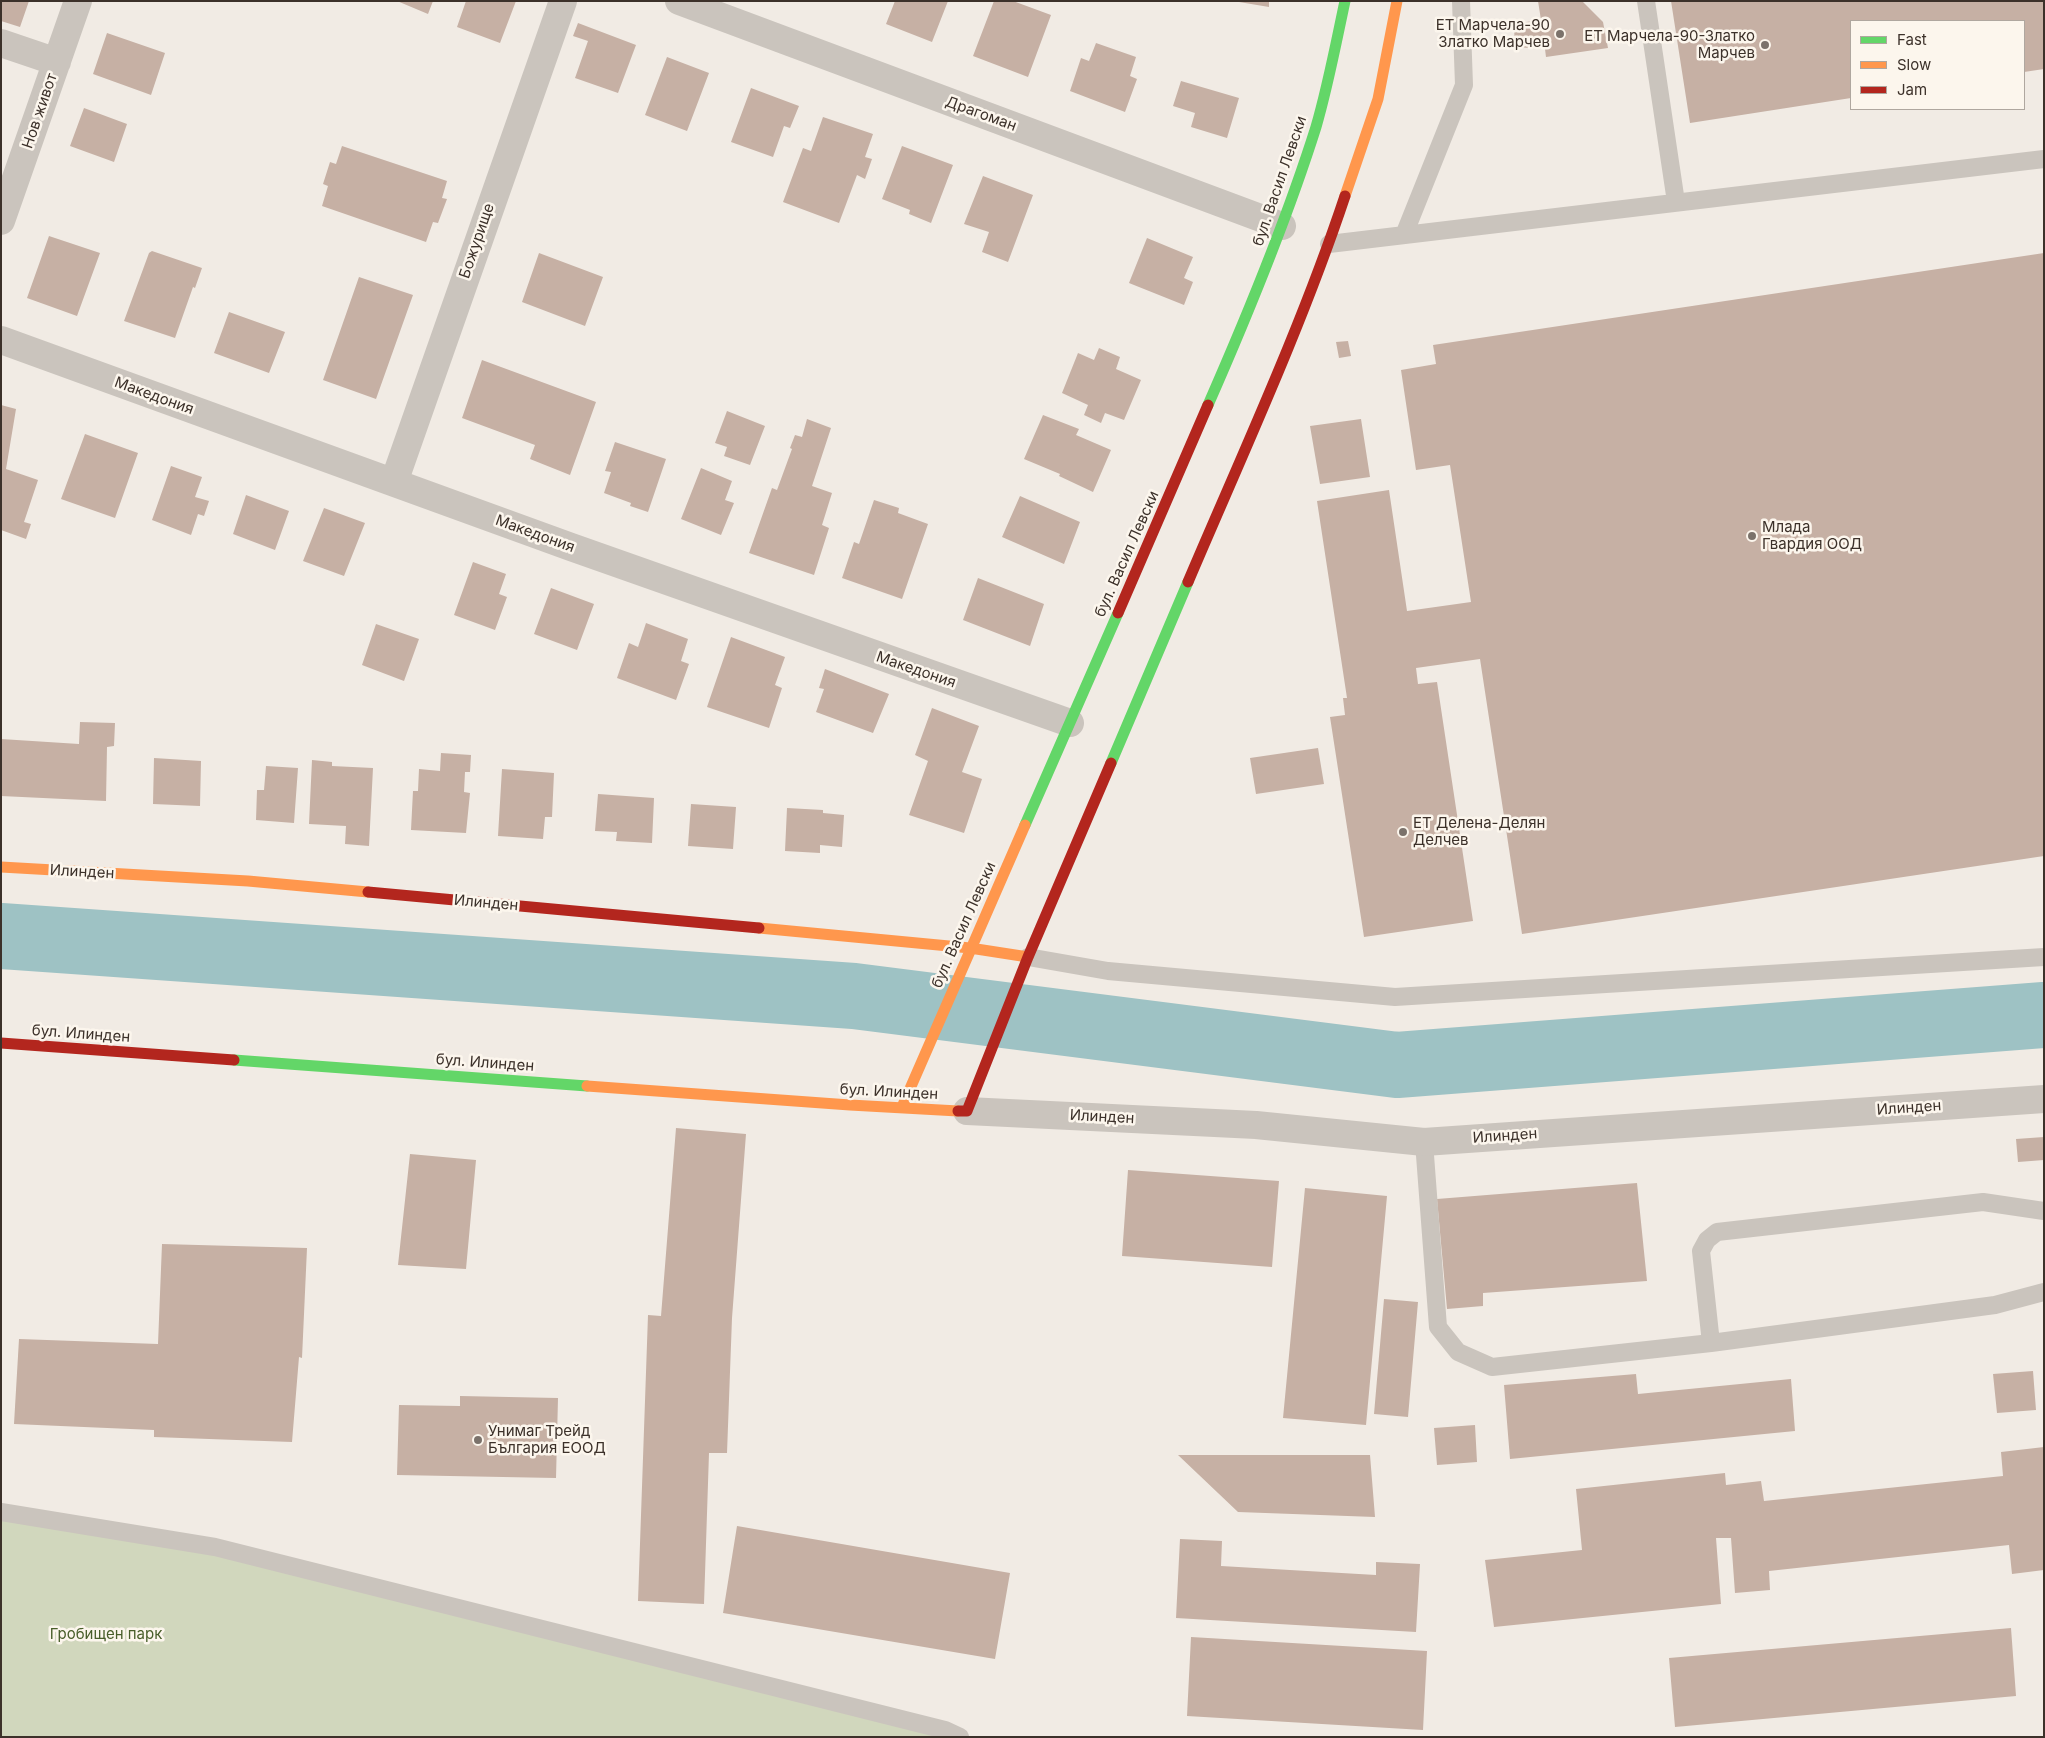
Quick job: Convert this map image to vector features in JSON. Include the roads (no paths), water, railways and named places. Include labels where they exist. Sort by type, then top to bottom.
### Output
[{"type":"main road","name":"бул. Васил Левски","points":[[902,1107],[1224,369],[1282,226],[1316,126],[1331,68],[1345,1]]},
{"type":"main road","points":[[967,1111],[1028,957],[1263,405],[1329,244],[1378,99],[1395,22],[1397,1]]},
{"type":"main road","name":"Илинден","points":[[1,867],[248,881],[970,948]]},
{"type":"main road","points":[[970,948],[1028,957]]},
{"type":"main road","name":"бул. Илинден","points":[[1,1043],[840,1104],[967,1111]]},
{"type":"street","name":"Нов живот","points":[[1,221],[78,1]]},
{"type":"street","name":"Божурище","points":[[394,482],[563,1]]},
{"type":"street","name":"Драгоман","points":[[679,1],[1282,226]]},
{"type":"street","points":[[1,43],[57,62]]},
{"type":"street","name":"Македония","points":[[1,340],[571,547],[1070,723]]},
{"type":"street","name":"Илинден","points":[[967,1111],[1256,1125],[1424,1142],[2044,1099]]},
{"type":"lane","points":[[1404,235],[1464,85],[1461,1]]},
{"type":"lane","points":[[1646,1],[1676,202]]},
{"type":"lane","points":[[1329,244],[2044,159]]},
{"type":"lane","points":[[1028,957],[1108,971],[1395,997],[1991,962],[2044,957]]},
{"type":"lane","points":[[1424,1142],[1438,1327],[1458,1352],[1492,1367],[1712,1343],[1995,1305],[2044,1292]]},
{"type":"lane","points":[[1712,1343],[1701,1251],[1707,1240],[1717,1232],[1983,1202],[2044,1211]]},
{"type":"lane","points":[[1,1512],[215,1547],[936,1728],[960,1737]]},
{"type":"waterway","points":[[1,936],[854,996],[1397,1065],[2044,1015]]},
{"type":"place","name":"ЕТ Марчела-90 Златко Марчев","points":[[1560,34]]},
{"type":"place","name":"ЕТ Марчела-90-Златко Марчев","points":[[1765,45]]},
{"type":"place","name":"Млада Гвардия ООД","points":[[1752,536]]},
{"type":"place","name":"ЕТ Делена-Делян Делчев","points":[[1403,832]]},
{"type":"place","name":"Унимаг Трейд България ЕООД","points":[[478,1440]]},
{"type":"park label","name":"Гробищен парк","points":[[106,1634]]}]
